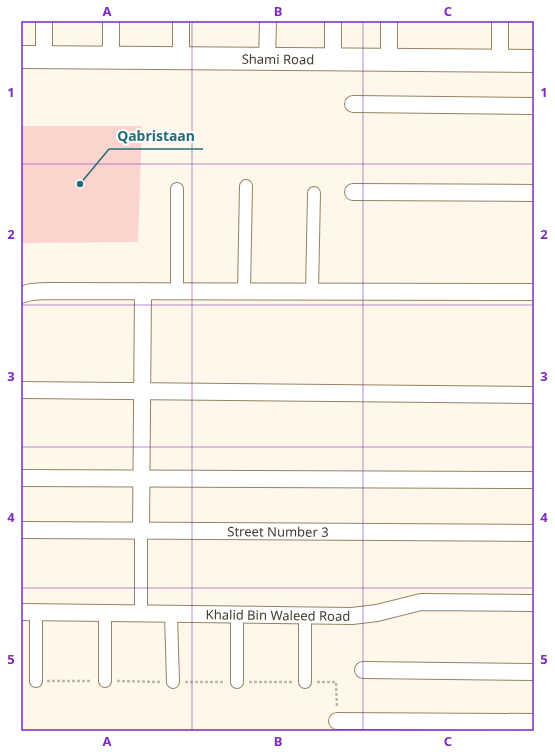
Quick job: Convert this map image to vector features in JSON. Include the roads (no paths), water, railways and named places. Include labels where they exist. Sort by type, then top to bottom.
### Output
[{"type":"main road","name":"Shami Road","points":[[21,58],[534,61]]},
{"type":"street","points":[[44,21],[44,58]]},
{"type":"street","points":[[111,21],[111,58]]},
{"type":"street","points":[[180,59],[181,21]]},
{"type":"street","points":[[267,59],[268,21]]},
{"type":"street","points":[[332,21],[333,60]]},
{"type":"street","points":[[389,21],[389,60]]},
{"type":"street","points":[[500,21],[500,61]]},
{"type":"street","points":[[353,104],[534,106]]},
{"type":"street","points":[[244,291],[246,186]]},
{"type":"street","points":[[177,189],[177,291]]},
{"type":"street","points":[[353,192],[534,193]]},
{"type":"street","points":[[312,292],[314,193]]},
{"type":"street","points":[[21,295],[30,292],[46,291],[534,292]]},
{"type":"street","points":[[141,614],[143,291]]},
{"type":"street","points":[[21,390],[534,395]]},
{"type":"street","points":[[21,478],[534,480]]},
{"type":"street","name":"Street Number 3","points":[[21,530],[534,533]]},
{"type":"street","name":"Khalid Bin Waleed Road","points":[[28,612],[364,615],[428,602],[534,603]]},
{"type":"street","points":[[28,612],[36,681]]},
{"type":"street","points":[[105,613],[105,681]]},
{"type":"street","points":[[171,614],[173,682]]},
{"type":"street","points":[[237,615],[237,682]]},
{"type":"street","points":[[305,615],[305,682]]},
{"type":"street","points":[[364,670],[534,672]]},
{"type":"street","points":[[337,721],[534,722]]},
{"type":"place","name":"Qabristaan","points":[[80,184]]}]
